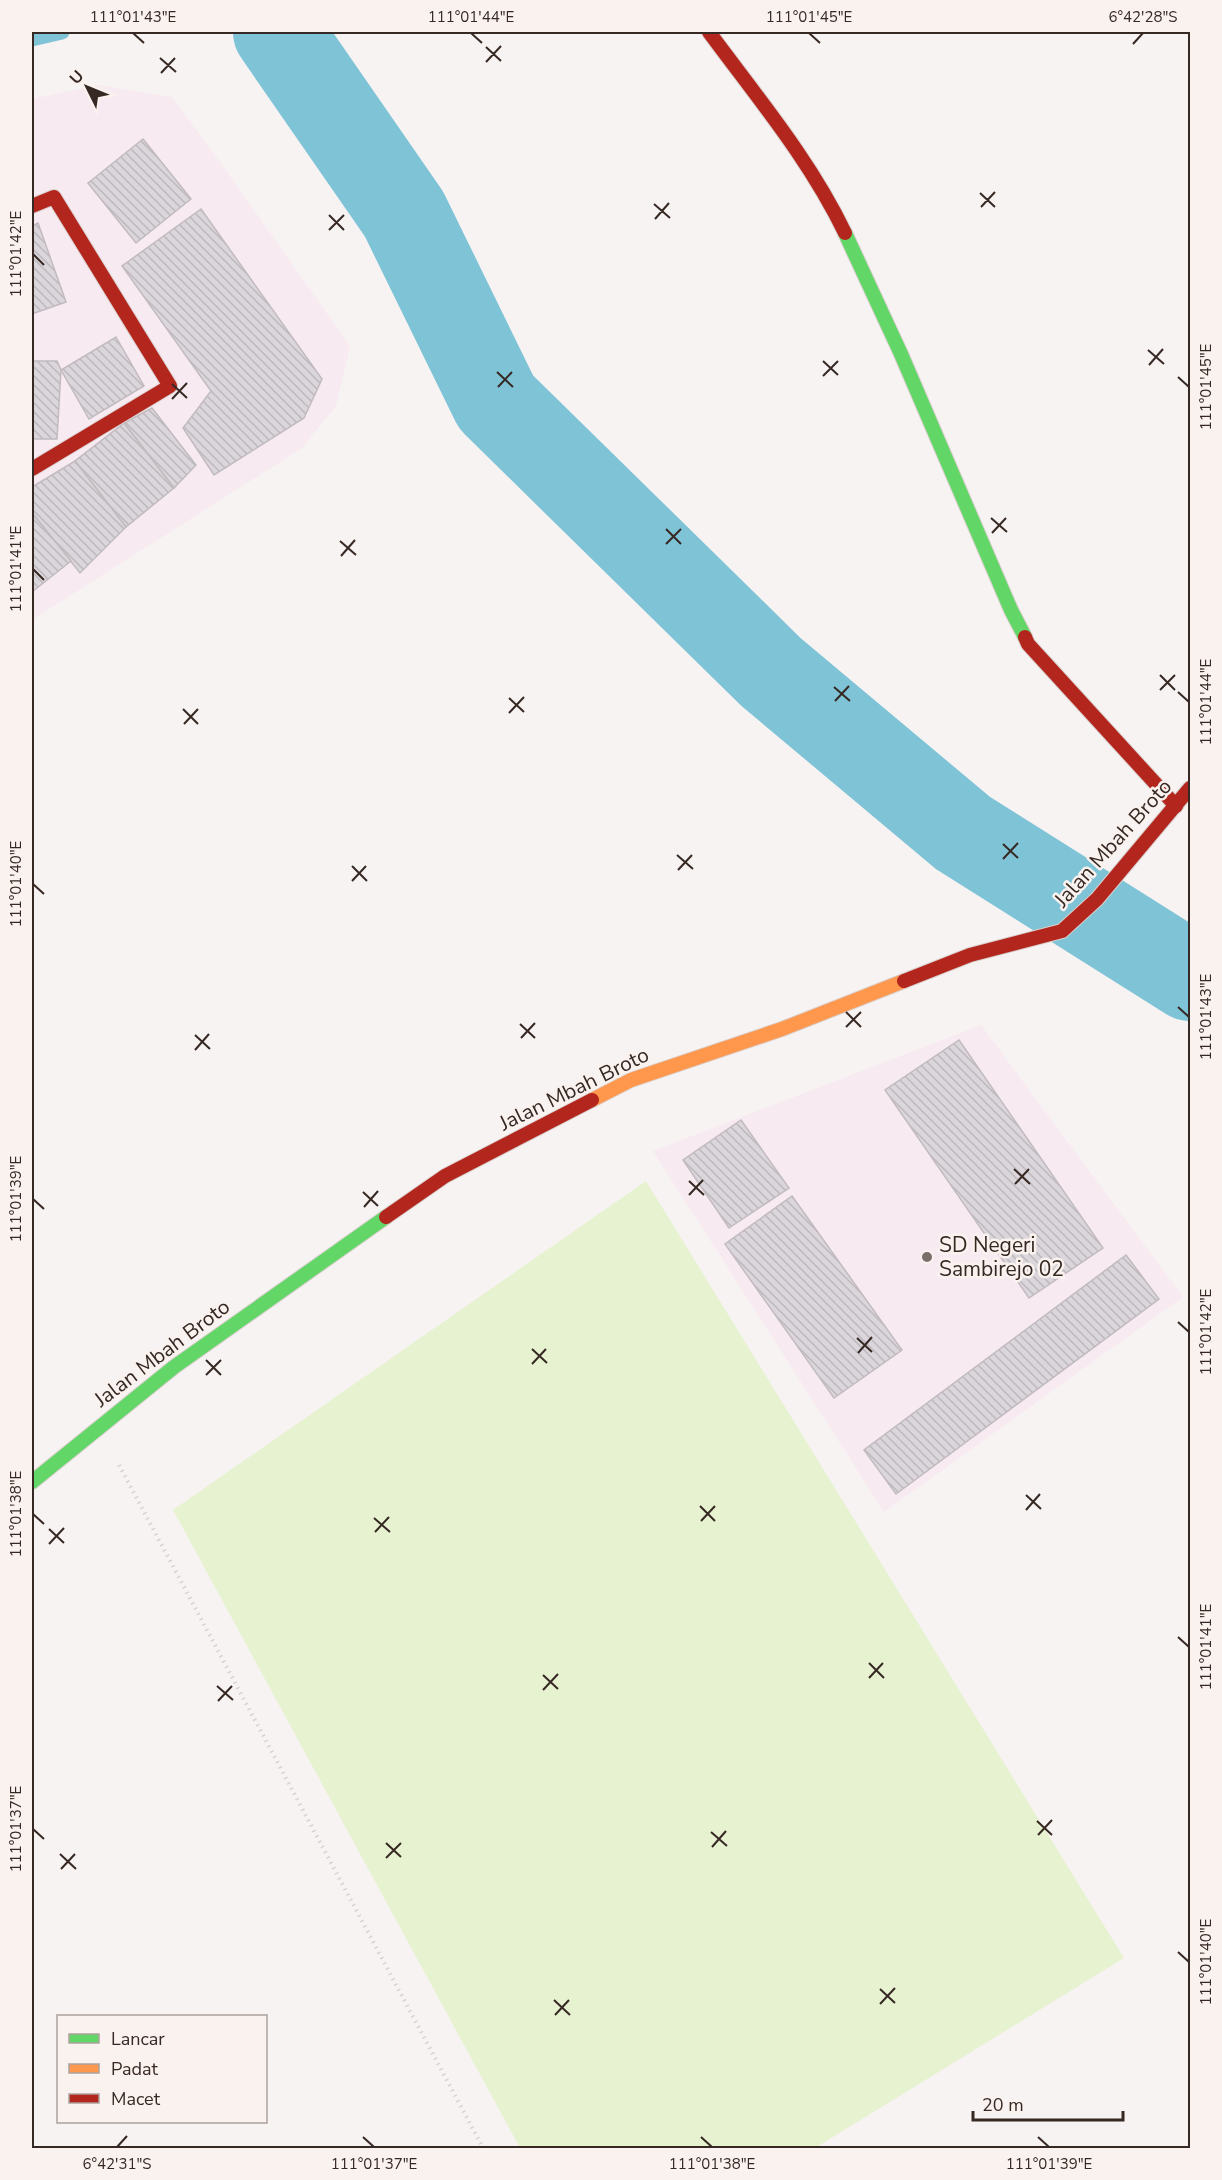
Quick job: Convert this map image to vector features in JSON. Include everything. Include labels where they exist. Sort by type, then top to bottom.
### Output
[{"type":"main road","points":[[709,32],[804,160],[831,204],[901,354],[1011,610],[1028,644],[1176,806]]},
{"type":"main road","points":[[32,206],[54,197],[170,386],[32,469]]},
{"type":"main road","name":"Jalan Mbah Broto","points":[[32,1482],[183,1360],[445,1176],[631,1080],[782,1029],[970,956],[1062,931],[1097,899],[1191,788]]},
{"type":"path","points":[[99,1428],[483,2148]]},
{"type":"shaded area","points":[[98,85],[172,97],[350,346],[336,406],[302,448],[32,620],[32,99]]},
{"type":"shaded area","points":[[981,1025],[1183,1297],[884,1512],[653,1151]]},
{"type":"green space","points":[[646,1181],[1124,1958],[815,2148],[520,2148],[173,1510]]},
{"type":"building","points":[[143,139],[191,199],[136,243],[88,183]]},
{"type":"building","points":[[201,209],[322,379],[304,418],[214,475],[183,428],[211,391],[122,266]]},
{"type":"building","points":[[38,223],[66,302],[32,314],[32,226]]},
{"type":"building","points":[[116,337],[144,386],[89,419],[61,370]]},
{"type":"building","points":[[32,361],[57,361],[61,370],[57,439],[32,439]]},
{"type":"building","points":[[152,408],[196,465],[174,488],[124,423]]},
{"type":"building","points":[[124,423],[174,488],[126,527],[75,461]]},
{"type":"building","points":[[75,461],[126,527],[80,573],[32,513],[32,487]]},
{"type":"building","points":[[32,513],[71,561],[32,592]]},
{"type":"building","points":[[959,1040],[1103,1248],[1029,1298],[885,1090]]},
{"type":"building","points":[[741,1120],[789,1188],[729,1228],[683,1160]]},
{"type":"building","points":[[792,1196],[902,1350],[834,1398],[725,1244]]},
{"type":"building","points":[[1126,1255],[1159,1299],[896,1494],[864,1450]]},
{"type":"waterway","points":[[32,39],[62,32]]},
{"type":"waterway","points":[[278,32],[404,214],[496,402],[771,672],[963,833],[1190,976]]},
{"type":"traffic: fast","points":[[845,233],[901,354],[1011,610],[1025,637]]},
{"type":"traffic: fast","points":[[32,1482],[174,1367],[386,1217]]},
{"type":"traffic: slow","points":[[592,1100],[631,1080],[782,1029],[904,981]]},
{"type":"traffic: jam","points":[[709,32],[799,154],[845,233]]},
{"type":"traffic: jam","points":[[32,206],[54,197],[170,386],[32,469]]},
{"type":"traffic: jam","points":[[1025,637],[1028,644],[1176,806]]},
{"type":"traffic: jam","points":[[904,981],[970,955],[1062,931],[1097,899],[1190,788]]},
{"type":"traffic: jam","points":[[386,1217],[445,1176],[592,1100]]},
{"type":"place","name":"SD Negeri Sambirejo 02","points":[[927,1257]]}]
